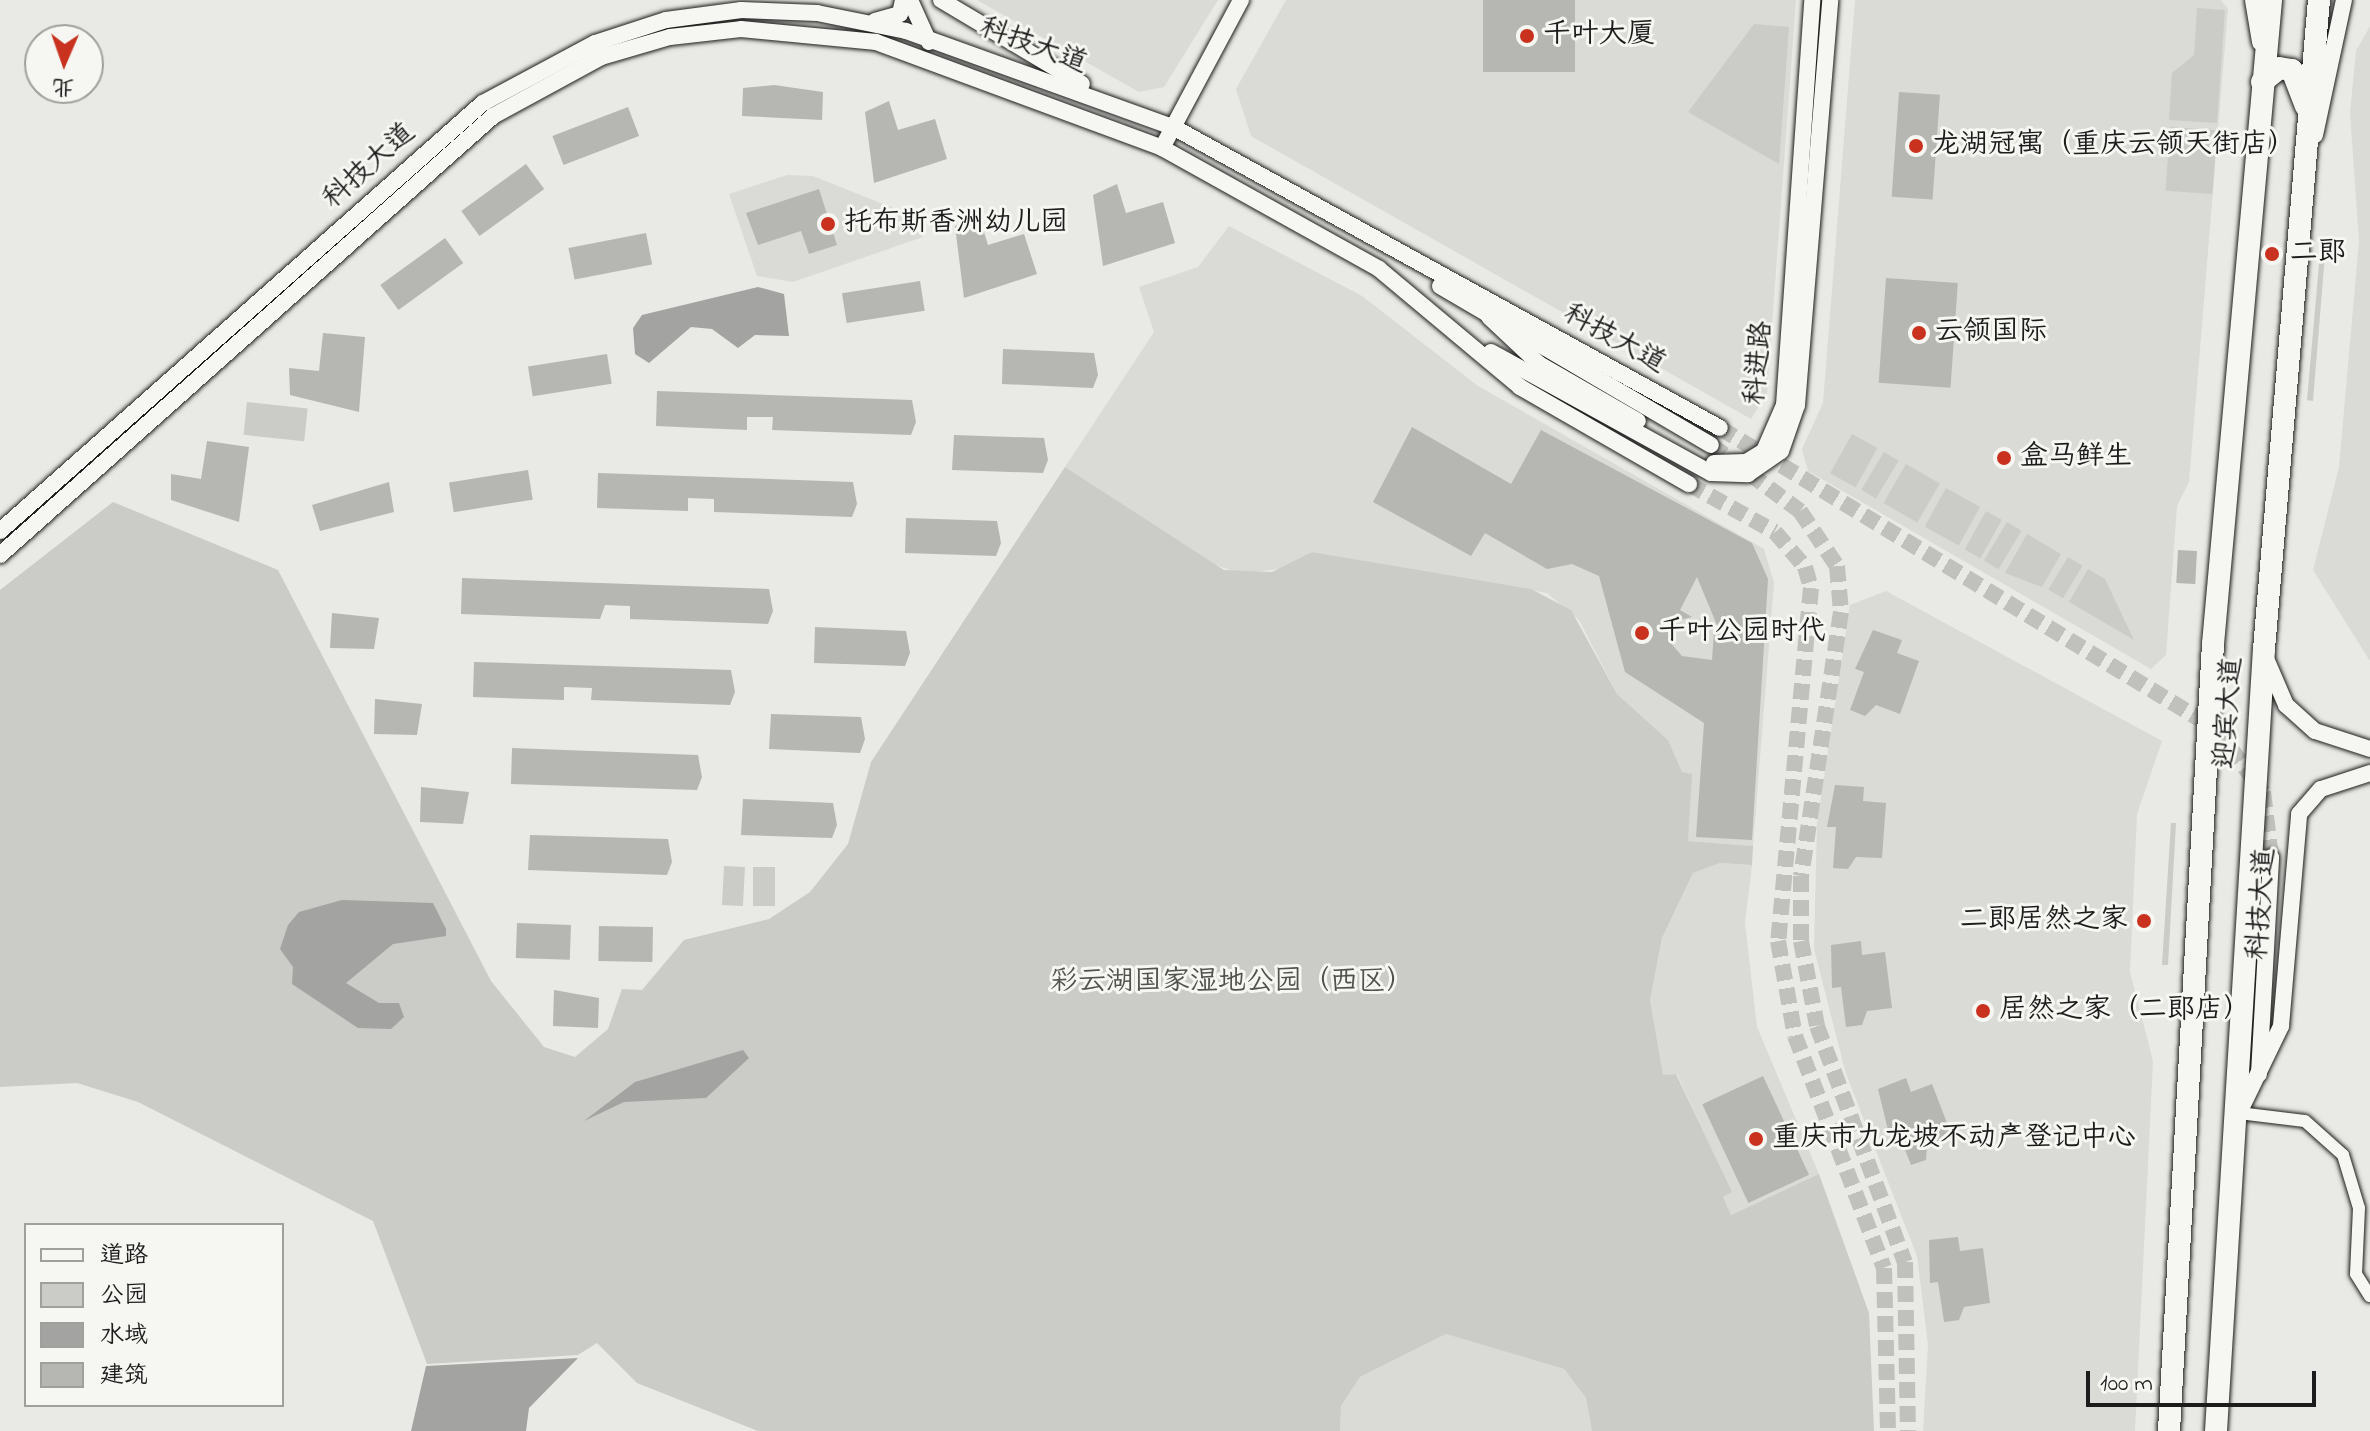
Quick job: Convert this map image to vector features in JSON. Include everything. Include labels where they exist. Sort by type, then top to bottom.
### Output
[{"type":"highway","name":"迎宾大道","points":[[2169,1431],[2213,644],[2271,0]]},
{"type":"highway","name":"迎宾大道","points":[[2216,1431],[2239,1113],[2264,649],[2308,159],[2319,0]]},
{"type":"highway","points":[[2262,82],[2279,68],[2292,70],[2309,120]]},
{"type":"highway","points":[[2176,1317],[2179,1431]]},
{"type":"main road","points":[[863,21],[894,18],[903,0]]},
{"type":"main road","points":[[910,0],[927,37],[950,64]]},
{"type":"main road","points":[[941,0],[1118,105]]},
{"type":"main road","points":[[1162,148],[1241,0]]},
{"type":"main road","name":"科进路","points":[[1489,317],[1551,372],[1704,459],[1734,464],[1764,451],[1784,405],[1812,0]]},
{"type":"main road","points":[[1465,338],[1700,469],[1735,476],[1772,460],[1797,405],[1830,0]]},
{"type":"main road","points":[[2253,0],[2262,82]]},
{"type":"main road","points":[[2308,159],[2344,0]]},
{"type":"main road","name":"科技大道","points":[[0,531],[456,124],[508,86],[595,43],[691,15],[779,10],[863,21],[927,37],[1173,127],[1363,236],[1720,428]]},
{"type":"main road","name":"科技大道","points":[[0,555],[467,136],[546,82],[634,46],[741,29],[843,35],[950,64],[1162,148],[1379,269],[1533,395],[1689,484]]},
{"type":"main road","points":[[1363,236],[1489,317],[1711,445]]},
{"type":"main road","points":[[2264,649],[2286,705],[2324,736],[2370,749]]},
{"type":"main road","name":"科技大道","points":[[2239,1113],[2281,1026],[2299,814],[2321,789],[2370,773]]},
{"type":"main road","name":"科技大道","points":[[2258,1079],[2271,857]]},
{"type":"street","points":[[2239,1113],[2305,1121],[2343,1155],[2359,1208],[2356,1274],[2370,1296]]},
{"type":"shaded area","points":[[977,0],[1218,0],[1164,87],[1139,92]]},
{"type":"shaded area","points":[[1286,0],[1796,0],[1767,393],[1751,419],[1251,136],[1236,89]]},
{"type":"shaded area","points":[[1855,0],[2221,0],[2228,9],[2189,482],[2177,506],[2166,655],[2151,669],[1808,471],[1802,449],[1823,403]]},
{"type":"shaded area","points":[[2370,26],[2370,661],[2313,570],[2339,467],[2359,241],[2350,113],[2356,51]]},
{"type":"shaded area","name":"托布斯香洲幼儿园","points":[[787,175],[813,176],[898,210],[923,237],[793,282],[757,276],[729,194]]},
{"type":"shaded area","points":[[1229,226],[1362,296],[1478,386],[1764,549],[1774,583],[1753,846],[1688,841],[1682,773],[1668,740],[1617,694],[1579,620],[1547,593],[1312,552],[1285,568],[1240,574],[1211,563],[1065,467],[1154,332],[1139,287],[1198,267]]},
{"type":"shaded area","name":"居然之家（二郎店）","points":[[1886,591],[2162,741],[2137,814],[2130,972],[2153,1061],[2135,1431],[1923,1431],[1928,1345],[1917,1256],[1846,1074],[1814,949],[1817,824],[1850,605]]},
{"type":"shaded area","points":[[1720,863],[1752,865],[1745,923],[1757,1027],[1819,1174],[1731,1215],[1722,1197],[1731,1192],[1677,1074],[1663,1076],[1650,1000],[1662,938],[1693,873]]},
{"type":"shaded area","points":[[1446,1334],[1564,1369],[1586,1398],[1592,1431],[1340,1431],[1341,1406],[1360,1377]]},
{"type":"green space","points":[[2197,8],[2225,10],[2217,123],[2169,120],[2172,73],[2194,55]]},
{"type":"green space","points":[[1754,24],[1789,27],[1779,164],[1688,112]]},
{"type":"green space","points":[[2170,127],[2217,130],[2212,194],[2166,191]]},
{"type":"green space","points":[[2321,242],[2326,242],[2313,401],[2307,400]]},
{"type":"green space","points":[[247,402],[308,408],[304,441],[244,435]]},
{"type":"green space","points":[[1852,434],[1877,448],[1856,487],[1830,473]]},
{"type":"green space","points":[[1884,452],[1899,461],[1876,498],[1861,490]]},
{"type":"green space","points":[[1906,464],[1940,484],[1917,522],[1884,503]]},
{"type":"green space","name":"彩云湖国家湿地公园（西区）","points":[[1065,467],[1224,570],[1272,572],[1312,552],[1531,589],[1571,610],[1617,694],[1668,740],[1682,772],[1692,774],[1688,841],[1753,846],[1752,865],[1720,863],[1693,873],[1662,938],[1650,1000],[1663,1075],[1676,1074],[1732,1192],[1723,1197],[1731,1215],[1819,1174],[1869,1313],[1874,1431],[1592,1431],[1586,1398],[1564,1369],[1446,1334],[1360,1377],[1341,1406],[1340,1431],[758,1431],[637,1383],[597,1343],[578,1355],[427,1364],[373,1221],[138,1102],[77,1083],[0,1087],[0,590],[113,502],[278,570],[491,981],[544,1047],[575,1057],[608,1029],[622,989],[642,990],[684,940],[769,919],[810,892],[848,844],[871,762]]},
{"type":"green space","points":[[1946,488],[1980,507],[1959,545],[1925,526]]},
{"type":"green space","points":[[1986,511],[2002,520],[1980,558],[1965,549]]},
{"type":"green space","points":[[2007,522],[2022,531],[1998,569],[1984,561]]},
{"type":"green space","points":[[2027,534],[2061,554],[2042,587],[2005,573]]},
{"type":"green space","points":[[2068,557],[2083,566],[2063,598],[2048,590]]},
{"type":"green space","points":[[2088,569],[2105,579],[2134,640],[2069,602]]},
{"type":"green space","points":[[2171,823],[2176,823],[2168,965],[2162,965]]},
{"type":"green space","points":[[724,866],[745,867],[743,906],[722,905]]},
{"type":"green space","points":[[753,867],[775,867],[775,906],[753,906]]},
{"type":"water","points":[[758,287],[784,294],[789,336],[755,335],[738,348],[712,329],[691,327],[649,363],[635,354],[633,328],[642,315]]},
{"type":"water","points":[[342,900],[433,903],[446,929],[446,936],[393,944],[346,983],[379,1003],[399,1003],[404,1017],[391,1029],[358,1028],[292,984],[293,967],[280,949],[288,925],[299,912]]},
{"type":"water","points":[[743,1050],[749,1058],[706,1098],[624,1102],[584,1121],[635,1082]]},
{"type":"water","points":[[578,1358],[529,1408],[526,1431],[411,1431],[426,1366]]},
{"type":"building","name":"千叶大厦","points":[[1483,0],[1575,0],[1575,72],[1483,72]]},
{"type":"building","points":[[774,85],[823,92],[822,120],[742,116],[743,88]]},
{"type":"building","name":"龙湖冠寓（重庆云领天街店）","points":[[1899,92],[1940,95],[1933,200],[1892,197]]},
{"type":"building","points":[[889,101],[898,130],[935,119],[947,159],[874,183],[865,112]]},
{"type":"building","points":[[628,107],[639,136],[563,165],[552,136]]},
{"type":"building","points":[[526,164],[544,189],[479,236],[461,211]]},
{"type":"building","points":[[1117,184],[1126,213],[1163,202],[1175,243],[1103,266],[1093,195]]},
{"type":"building","points":[[819,189],[837,245],[809,254],[801,231],[758,245],[746,213]]},
{"type":"building","points":[[979,216],[988,245],[1024,234],[1037,274],[964,298],[955,226]]},
{"type":"building","points":[[646,233],[652,264],[575,279],[568,248]]},
{"type":"building","points":[[445,238],[463,263],[398,310],[380,285]]},
{"type":"building","name":"云领国际","points":[[1886,278],[1958,283],[1951,388],[1879,383]]},
{"type":"building","points":[[920,281],[925,311],[847,323],[842,293]]},
{"type":"building","points":[[323,333],[365,337],[359,412],[290,395],[289,368],[319,371]]},
{"type":"building","points":[[1003,349],[1094,353],[1098,375],[1093,388],[1002,384]]},
{"type":"building","points":[[607,354],[612,384],[533,396],[528,367]]},
{"type":"building","points":[[657,391],[912,400],[916,422],[911,435],[772,430],[773,417],[747,417],[747,430],[656,426]]},
{"type":"building","name":"千叶公园时代","points":[[1412,427],[1511,484],[1541,430],[1752,543],[1768,579],[1752,840],[1696,837],[1704,723],[1625,672],[1599,576],[1572,564],[1547,569],[1485,533],[1471,556],[1373,502]],"holes":[[[1697,577],[1721,635],[1714,631],[1712,660],[1682,656],[1669,641],[1671,622],[1692,617],[1680,610]]]},
{"type":"building","points":[[954,435],[1044,438],[1048,460],[1043,473],[952,470]]},
{"type":"building","points":[[207,441],[249,447],[239,522],[171,500],[171,474],[201,479]]},
{"type":"building","points":[[528,470],[533,500],[454,512],[449,483]]},
{"type":"building","points":[[598,473],[853,482],[857,504],[852,517],[714,512],[714,499],[688,498],[688,511],[597,508]]},
{"type":"building","points":[[389,482],[394,512],[320,531],[312,505]]},
{"type":"building","points":[[906,518],[997,521],[1001,543],[996,556],[905,553]]},
{"type":"building","points":[[2178,550],[2197,551],[2195,584],[2176,583]]},
{"type":"building","points":[[462,578],[769,589],[773,611],[768,624],[630,619],[630,606],[605,605],[600,619],[461,614]]},
{"type":"building","points":[[332,613],[379,618],[374,649],[330,648]]},
{"type":"building","points":[[815,627],[906,631],[910,653],[905,666],[814,663]]},
{"type":"building","points":[[1873,630],[1902,640],[1897,653],[1919,661],[1900,714],[1876,705],[1865,716],[1850,710],[1864,672],[1855,669]]},
{"type":"building","points":[[474,662],[731,670],[735,692],[730,705],[591,700],[592,688],[564,687],[564,700],[473,697]]},
{"type":"building","points":[[375,699],[422,704],[417,735],[374,734]]},
{"type":"building","points":[[771,714],[861,717],[865,739],[860,753],[769,749]]},
{"type":"building","points":[[512,748],[698,755],[702,777],[697,790],[511,784]]},
{"type":"building","points":[[1835,785],[1864,787],[1863,801],[1886,803],[1882,858],[1856,857],[1848,869],[1833,868],[1836,827],[1827,827]]},
{"type":"building","points":[[421,787],[469,792],[463,824],[420,822]]},
{"type":"building","points":[[743,799],[833,803],[837,825],[832,838],[741,835]]},
{"type":"building","points":[[530,835],[668,839],[672,862],[667,875],[528,870]]},
{"type":"building","points":[[517,923],[571,925],[570,960],[516,958]]},
{"type":"building","points":[[599,926],[653,927],[652,962],[598,961]]},
{"type":"building","points":[[1861,941],[1862,955],[1885,952],[1892,1008],[1867,1011],[1862,1025],[1846,1027],[1841,987],[1832,988],[1831,945]]},
{"type":"building","points":[[554,990],[599,998],[598,1028],[553,1026]]},
{"type":"building","name":"重庆市九龙坡不动产登记中心","points":[[1763,1076],[1809,1175],[1748,1203],[1702,1104]]},
{"type":"building","points":[[1906,1078],[1911,1092],[1932,1084],[1952,1136],[1927,1145],[1926,1160],[1911,1165],[1896,1127],[1888,1130],[1878,1089]]},
{"type":"building","points":[[1958,1237],[1960,1251],[1983,1248],[1990,1303],[1964,1307],[1959,1320],[1944,1322],[1938,1282],[1930,1283],[1929,1240]]},
{"type":"tunnel","points":[[1720,428],[2216,729],[2263,792],[2271,857]]},
{"type":"tunnel","points":[[1711,445],[1800,511],[1837,566],[1841,612],[1801,876],[1801,941],[1817,1026],[1905,1262],[1908,1431]]},
{"type":"tunnel","points":[[1689,484],[1775,532],[1805,567],[1811,588],[1778,941],[1795,1036],[1884,1268],[1888,1431]]},
{"type":"place","name":"千叶大厦","points":[[1527,36]]},
{"type":"place","name":"龙湖冠寓（重庆云领天街店）","points":[[1916,146]]},
{"type":"place","name":"托布斯香洲幼儿园","points":[[828,224]]},
{"type":"place","name":"二郎","points":[[2272,254]]},
{"type":"place","name":"云领国际","points":[[1919,333]]},
{"type":"place","name":"盒马鲜生","points":[[2004,458]]},
{"type":"place","name":"千叶公园时代","points":[[1642,633]]},
{"type":"place","name":"二郎居然之家","points":[[2144,921]]},
{"type":"place","name":"居然之家（二郎店）","points":[[1983,1011]]},
{"type":"place","name":"重庆市九龙坡不动产登记中心","points":[[1756,1139]]}]
